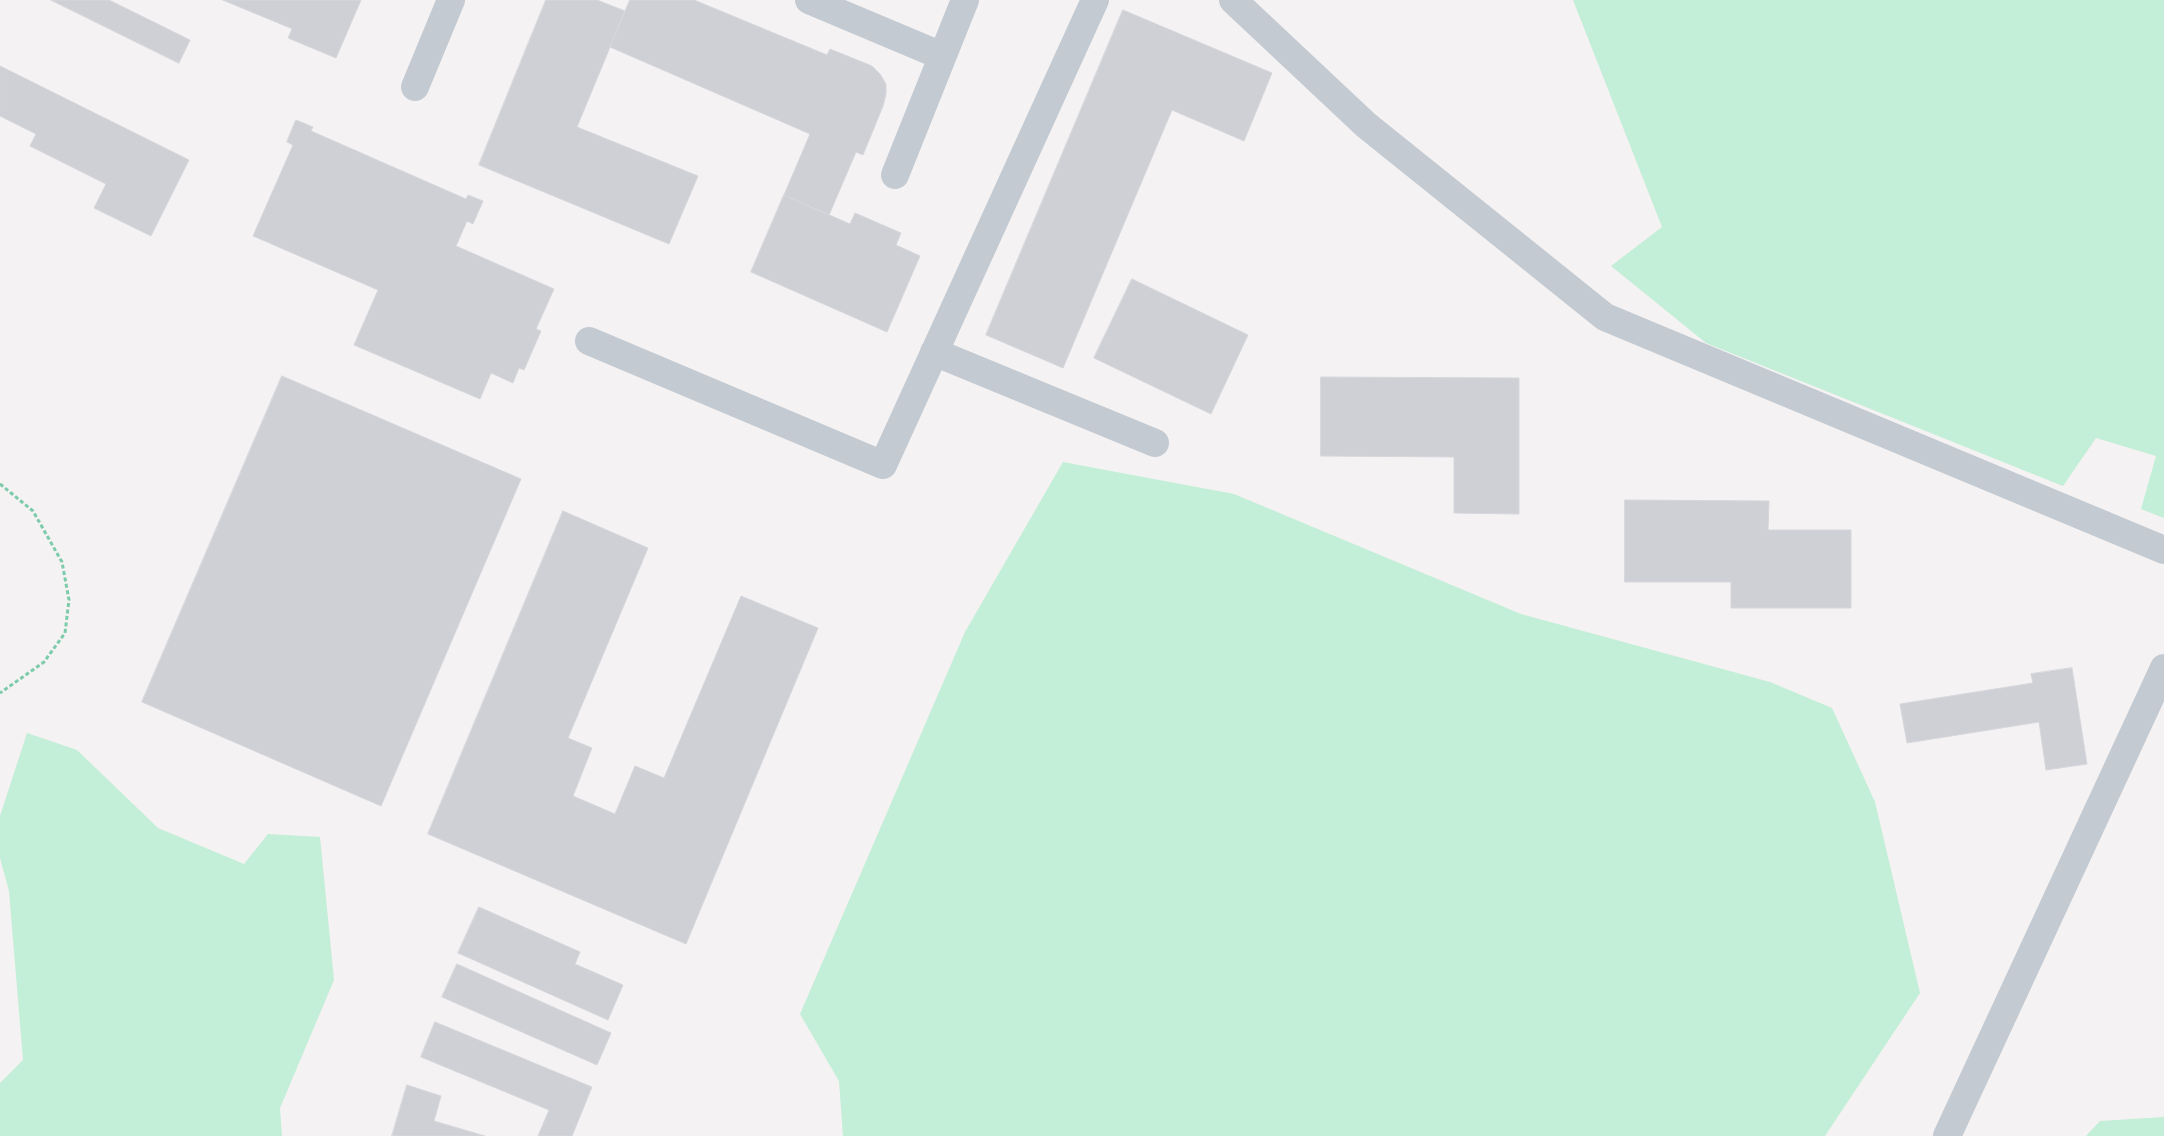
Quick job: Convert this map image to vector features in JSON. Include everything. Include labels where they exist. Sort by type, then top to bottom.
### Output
[{"type":"street","points":[[415,87],[451,0]]},
{"type":"street","points":[[809,0],[942,56]]},
{"type":"street","points":[[895,175],[965,0]]},
{"type":"street","points":[[589,341],[883,465],[1095,0]]},
{"type":"street","points":[[1232,0],[1366,125],[1605,317],[2164,550]]},
{"type":"street","points":[[934,352],[1155,443]]},
{"type":"street","points":[[1947,1136],[2164,668]]},
{"type":"path","points":[[0,484],[33,510],[62,562],[69,600],[64,633],[44,662],[0,693]]},
{"type":"green space","points":[[1573,0],[2164,0],[2164,518],[2141,509],[2156,456],[2096,438],[2063,486],[1706,343],[1611,266],[1662,227]]},
{"type":"green space","points":[[1063,462],[1234,494],[1521,614],[1770,682],[1832,708],[1875,802],[1920,993],[1825,1136],[843,1136],[839,1081],[800,1014],[965,632]]},
{"type":"green space","points":[[27,733],[77,750],[158,828],[244,864],[268,834],[320,837],[334,980],[280,1108],[282,1136],[0,1136],[0,1083],[23,1060],[9,891],[0,858],[0,816]]},
{"type":"green space","points":[[2164,1117],[2164,1136],[2086,1136],[2100,1121]]},
{"type":"building","points":[[51,0],[109,0],[190,40],[179,63]]},
{"type":"building","points":[[223,0],[361,0],[336,58],[288,38],[292,29]]},
{"type":"building","points":[[546,0],[597,0],[625,11],[577,127],[698,176],[669,244],[479,165]]},
{"type":"building","points":[[630,0],[694,0],[827,55],[830,49],[872,66],[880,74],[886,84],[883,106],[863,155],[856,152],[829,215],[784,195],[810,134],[610,47]]},
{"type":"building","points":[[1123,10],[1272,73],[1244,141],[1172,110],[1063,368],[986,335]]},
{"type":"building","points":[[0,66],[189,160],[151,236],[94,208],[106,184],[30,146],[36,134],[0,116]]},
{"type":"building","points":[[296,120],[313,127],[311,131],[466,199],[468,195],[483,201],[473,224],[467,221],[456,246],[554,289],[536,329],[541,331],[524,370],[519,368],[513,383],[491,373],[480,399],[354,345],[378,290],[253,236],[293,145],[287,142]]},
{"type":"building","points":[[784,195],[850,224],[855,213],[901,233],[896,245],[920,256],[887,332],[751,272]]},
{"type":"building","points":[[1132,279],[1248,335],[1211,414],[1094,358]]},
{"type":"building","points":[[282,376],[521,479],[381,806],[142,702]]},
{"type":"building","points":[[1321,377],[1519,378],[1519,514],[1454,513],[1454,457],[1321,456]]},
{"type":"building","points":[[1625,500],[1769,501],[1768,530],[1851,530],[1851,608],[1731,608],[1731,582],[1625,582]]},
{"type":"building","points":[[563,511],[648,548],[568,738],[592,748],[573,796],[615,814],[635,766],[664,778],[741,596],[818,628],[686,944],[428,834]]},
{"type":"building","points":[[2072,668],[2087,764],[2046,770],[2039,722],[1907,743],[1900,704],[2033,683],[2031,674]]},
{"type":"building","points":[[479,907],[580,952],[575,964],[623,985],[608,1020],[458,953]]},
{"type":"building","points":[[457,964],[611,1033],[597,1065],[442,997]]},
{"type":"building","points":[[435,1022],[592,1087],[572,1136],[538,1136],[549,1110],[421,1057]]},
{"type":"building","points":[[407,1085],[441,1096],[434,1121],[485,1136],[392,1136]]}]
